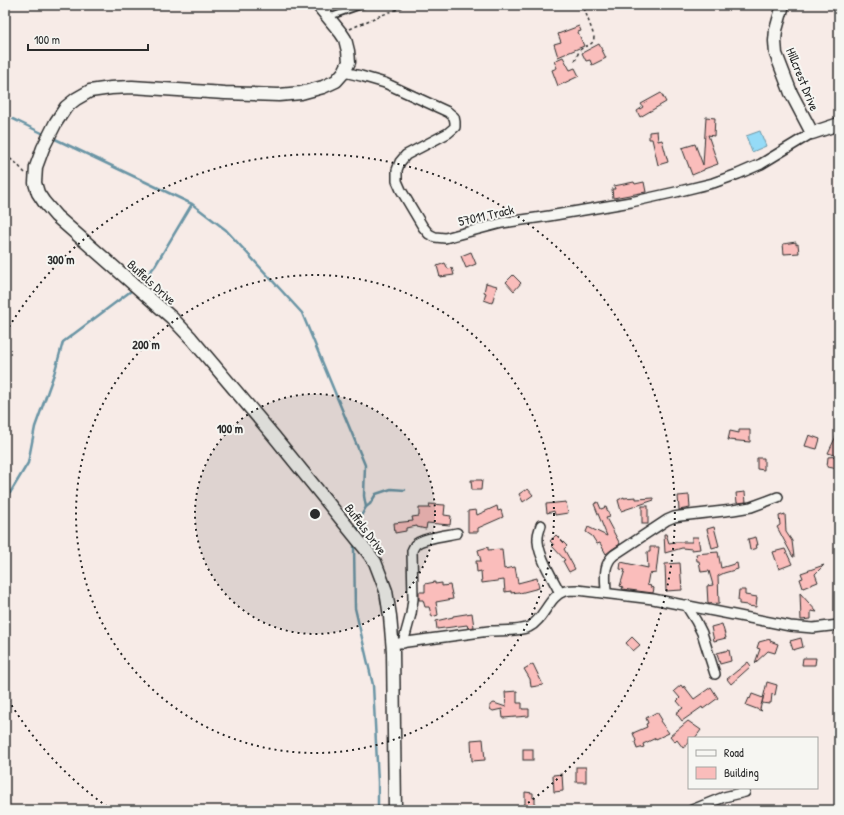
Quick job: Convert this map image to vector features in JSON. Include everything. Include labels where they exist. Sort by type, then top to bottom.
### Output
[{"type":"street","points":[[35,183],[36,166],[56,122],[66,107],[76,99],[90,92],[111,88],[132,87],[279,95],[301,93],[323,87],[336,81],[344,72],[349,62],[348,51],[345,39],[318,5]]},
{"type":"street","name":"Hillcrest Drive","points":[[782,5],[776,30],[776,54],[791,93],[812,133]]},
{"type":"street","name":"57011 Track","points":[[344,72],[385,83],[448,112],[454,117],[455,128],[406,156],[400,162],[397,170],[397,181],[401,190],[423,226],[429,234],[435,237],[445,238],[502,222],[549,216],[643,199],[713,183],[761,164],[812,133]]},
{"type":"street","points":[[812,133],[839,124]]},
{"type":"street","name":"Buffels Drive","points":[[35,183],[38,193],[56,216],[172,318],[191,338],[278,440],[375,562],[386,591],[390,616],[398,643],[395,810]]},
{"type":"street","points":[[606,593],[606,571],[609,559],[667,520],[680,516],[751,507],[778,497]]},
{"type":"street","points":[[541,525],[537,538],[539,548],[560,593]]},
{"type":"street","points":[[457,533],[435,537],[417,543],[414,546],[412,551],[413,599],[410,614],[398,643],[529,627],[537,622],[555,597],[566,590],[653,599],[790,626],[813,628],[839,625]]},
{"type":"street","points":[[686,605],[702,633],[715,674]]},
{"type":"street","points":[[692,810],[724,797],[744,792]]},
{"type":"lane","points":[[329,17],[363,5]]},
{"type":"path","points":[[341,33],[374,18],[409,5]]},
{"type":"path","points":[[575,61],[578,53],[594,40],[583,5]]},
{"type":"path","points":[[5,155],[16,163],[35,183]]},
{"type":"water","points":[[760,131],[766,146],[752,152],[746,136]]},
{"type":"building","points":[[579,26],[581,31],[578,32],[584,46],[558,57],[554,44],[561,42],[558,34]]},
{"type":"building","points":[[599,44],[606,58],[592,65],[590,60],[586,61],[582,53]]},
{"type":"building","points":[[563,57],[570,70],[575,68],[579,76],[558,86],[552,70],[557,68],[554,61]]},
{"type":"building","points":[[661,93],[666,102],[640,117],[637,111],[643,107],[641,104]]},
{"type":"building","points":[[706,117],[715,118],[714,136],[708,135],[718,164],[692,175],[682,148],[695,144],[703,165]]},
{"type":"building","points":[[657,131],[658,141],[662,140],[668,162],[658,165],[652,139],[649,139],[649,132]]},
{"type":"building","points":[[634,182],[635,184],[644,182],[646,192],[613,198],[612,189],[615,189],[614,186]]},
{"type":"building","points":[[796,242],[796,245],[798,244],[799,253],[784,254],[783,244]]},
{"type":"building","points":[[471,252],[476,264],[466,268],[461,256]]},
{"type":"building","points":[[445,263],[448,269],[452,268],[454,275],[440,277],[437,266]]},
{"type":"building","points":[[513,275],[521,283],[514,291],[506,282]]},
{"type":"building","points":[[486,283],[497,286],[492,303],[484,300]]},
{"type":"building","points":[[739,430],[750,430],[750,442],[728,440],[730,431],[739,433]]},
{"type":"building","points":[[839,430],[839,469],[827,467],[828,457],[838,456],[828,453]]},
{"type":"building","points":[[809,435],[820,439],[817,449],[805,446]]},
{"type":"building","points":[[757,458],[764,458],[764,470],[757,469]]},
{"type":"building","points":[[471,480],[482,480],[481,490],[472,490]]},
{"type":"building","points":[[528,489],[533,495],[523,502],[519,494]]},
{"type":"building","points":[[745,492],[746,502],[737,503],[736,493]]},
{"type":"building","points":[[689,495],[690,508],[679,510],[678,496]]},
{"type":"building","points":[[624,497],[636,497],[636,499],[654,498],[654,500],[621,511],[618,500]]},
{"type":"building","points":[[566,502],[568,513],[555,515],[554,511],[547,513],[546,504]]},
{"type":"building","points":[[598,502],[601,509],[606,507],[610,517],[606,518],[620,544],[606,554],[600,543],[597,544],[592,536],[586,532],[588,527],[607,536],[594,504]]},
{"type":"building","points":[[429,504],[445,505],[444,515],[451,516],[450,525],[427,523],[426,529],[417,526],[406,528],[406,531],[395,533],[394,523],[413,521],[412,517],[419,516],[419,508],[430,508]]},
{"type":"building","points":[[497,506],[498,511],[501,510],[503,517],[478,528],[478,532],[468,532],[468,511],[476,510],[477,515]]},
{"type":"building","points":[[642,506],[648,506],[648,524],[642,524]]},
{"type":"building","points":[[785,514],[786,532],[792,541],[794,557],[777,527],[780,525],[779,516]]},
{"type":"building","points":[[714,527],[719,546],[712,548],[707,529]]},
{"type":"building","points":[[664,534],[666,534],[669,543],[692,542],[692,537],[698,537],[700,549],[692,550],[682,548],[665,553]]},
{"type":"building","points":[[556,535],[567,546],[564,549],[575,569],[569,572],[563,561],[565,560],[552,546],[554,545],[550,541]]},
{"type":"building","points":[[756,537],[758,545],[756,545],[757,548],[750,550],[748,539]]},
{"type":"building","points":[[488,547],[488,550],[502,549],[504,569],[515,567],[518,583],[537,578],[539,588],[520,593],[511,593],[511,591],[505,592],[504,580],[482,583],[481,571],[477,572],[476,561],[481,561],[478,550]]},
{"type":"building","points":[[650,547],[659,547],[656,573],[649,574],[647,585],[654,588],[653,593],[622,589],[623,587],[620,586],[625,570],[620,569],[621,562],[648,568],[647,552],[650,552]]},
{"type":"building","points":[[785,549],[792,564],[779,569],[773,552]]},
{"type":"building","points":[[718,552],[721,568],[737,563],[738,569],[718,576],[719,603],[708,604],[707,586],[713,585],[709,571],[701,572],[696,554]]},
{"type":"building","points":[[680,563],[682,590],[666,591],[665,564]]},
{"type":"building","points":[[824,565],[815,574],[818,582],[803,588],[800,579],[803,578],[801,573]]},
{"type":"building","points":[[435,582],[435,584],[442,583],[442,586],[450,585],[453,599],[436,602],[438,615],[432,617],[429,607],[425,607],[423,600],[419,600],[419,592],[425,592],[425,584]]},
{"type":"building","points":[[739,590],[745,590],[745,595],[757,597],[756,607],[739,604]]},
{"type":"building","points":[[800,593],[817,612],[811,611],[811,619],[801,620]]},
{"type":"building","points":[[472,613],[474,627],[468,628],[467,625],[437,629],[436,621]]},
{"type":"building","points":[[722,624],[726,638],[714,641],[711,627]]},
{"type":"building","points":[[632,637],[640,645],[633,651],[626,643]]},
{"type":"building","points":[[801,638],[803,647],[793,650],[790,641]]},
{"type":"building","points":[[770,639],[770,641],[778,644],[775,653],[768,651],[755,663],[760,649],[757,648],[759,642]]},
{"type":"building","points":[[729,650],[731,661],[720,664],[717,653]]},
{"type":"building","points":[[803,658],[816,658],[815,665],[802,665]]},
{"type":"building","points":[[748,662],[751,666],[731,684],[727,679]]},
{"type":"building","points":[[533,664],[543,685],[531,687],[530,679],[524,669]]},
{"type":"building","points":[[767,682],[777,685],[775,695],[772,694],[771,703],[769,704],[762,703]]},
{"type":"building","points":[[681,685],[683,688],[684,686],[694,699],[711,687],[718,698],[682,721],[676,713],[683,708],[677,701],[680,698],[674,691]]},
{"type":"building","points":[[517,691],[517,703],[522,703],[522,709],[529,709],[529,716],[503,718],[502,709],[493,711],[490,709],[490,705],[494,703],[506,707],[505,692]]},
{"type":"building","points":[[752,694],[763,698],[760,709],[762,711],[746,705]]},
{"type":"building","points":[[657,712],[662,720],[660,721],[669,733],[643,744],[644,747],[637,749],[633,733],[647,727],[646,724],[648,723],[646,718]]},
{"type":"building","points":[[688,721],[701,730],[696,737],[688,737],[688,744],[683,748],[677,740],[675,742],[670,736]]},
{"type":"building","points":[[483,739],[485,760],[472,761],[471,740]]},
{"type":"building","points":[[523,749],[533,749],[533,760],[523,760]]},
{"type":"building","points":[[576,767],[586,767],[586,782],[576,782]]},
{"type":"building","points":[[562,774],[563,791],[554,792],[553,775]]},
{"type":"building","points":[[525,792],[533,793],[533,798],[535,798],[535,810],[525,810]]},
{"type":"waterway","points":[[13,119],[46,135]]},
{"type":"waterway","points":[[53,138],[192,204],[226,230],[302,313],[365,465],[364,496],[366,507],[361,516],[357,532]]},
{"type":"waterway","points":[[143,280],[155,266],[192,204]]},
{"type":"waterway","points":[[10,493],[28,463],[35,427],[54,374],[63,342],[131,291]]},
{"type":"waterway","points":[[366,507],[370,504],[376,494],[391,489],[405,490]]},
{"type":"waterway","points":[[355,543],[355,608],[373,685],[378,810]]}]
